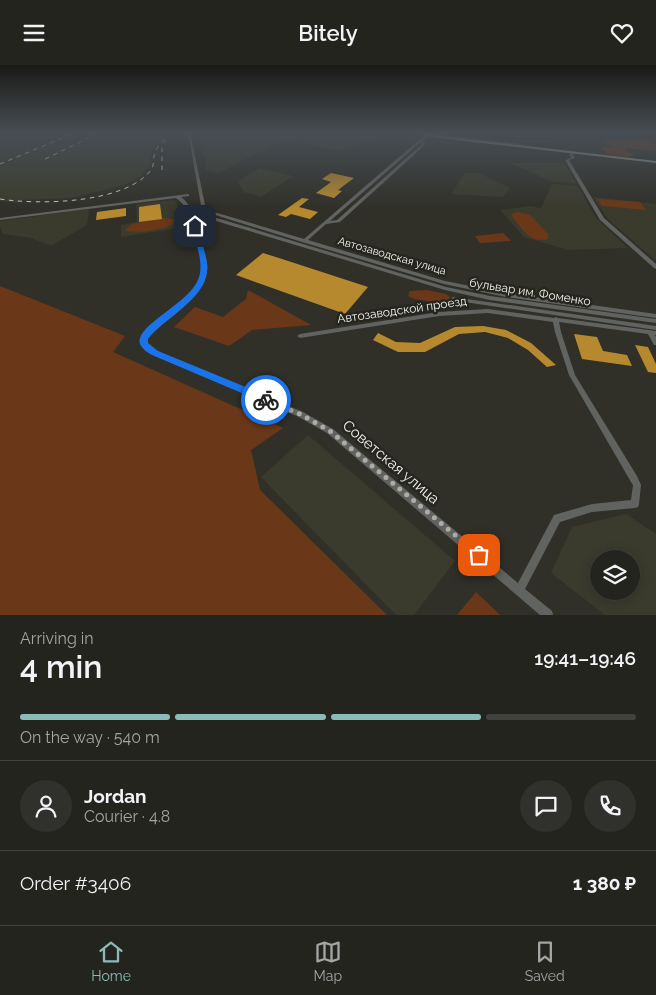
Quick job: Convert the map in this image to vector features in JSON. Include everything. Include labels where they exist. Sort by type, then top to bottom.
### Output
[{"type":"main road","points":[[619,158],[656,162]]},
{"type":"street","points":[[180,198],[190,209],[203,205],[194,158]]},
{"type":"street","points":[[304,241],[400,158]]},
{"type":"street","points":[[573,158],[567,160],[602,219],[656,267]]},
{"type":"street","points":[[325,223],[324,218],[354,192]]},
{"type":"street","points":[[0,219],[180,198],[201,193]]},
{"type":"street","name":"Автозаводская улица","points":[[203,205],[220,215],[444,282],[506,295],[656,316]]},
{"type":"street","name":"Советская улица","points":[[190,209],[194,218],[204,271],[201,282],[191,296],[150,330],[144,338],[146,347],[155,353],[300,414],[330,431],[548,615]]},
{"type":"street","name":"бульвар им. Фоменко","points":[[203,213],[208,217],[445,288],[499,300],[656,321]]},
{"type":"street","name":"бульвар им. Фоменко","points":[[453,299],[654,331]]},
{"type":"street","name":"Автозаводской проезд","points":[[300,336],[456,312],[488,311],[654,331]]},
{"type":"street","points":[[519,591],[557,518],[592,508],[635,504],[637,485],[572,375],[558,332],[556,319]]},
{"type":"street","points":[[654,331],[656,343]]},
{"type":"shaded area","points":[[0,158],[151,158],[149,166],[141,176],[124,185],[71,198],[23,200],[18,203],[0,201]]},
{"type":"shaded area","points":[[204,158],[248,158],[219,173],[205,170]]},
{"type":"shaded area","points":[[510,163],[564,163],[577,184],[551,181]]},
{"type":"shaded area","points":[[260,168],[293,176],[261,197],[244,192],[238,181]]},
{"type":"shaded area","points":[[465,173],[479,173],[510,188],[503,197],[451,194]]},
{"type":"shaded area","points":[[552,184],[578,186],[596,218],[628,248],[568,250],[524,237],[500,210],[530,206],[541,208]]},
{"type":"shaded area","points":[[593,197],[656,204],[656,261],[608,219]]},
{"type":"shaded area","points":[[597,199],[640,202],[646,210],[602,206]]},
{"type":"shaded area","points":[[176,201],[185,227],[121,237],[121,225],[137,222],[136,204]]},
{"type":"shaded area","points":[[89,209],[87,225],[51,246],[31,238],[3,234],[0,227],[0,221]]},
{"type":"shaded area","points":[[518,212],[530,215],[548,234],[548,239],[536,239],[527,234],[512,216],[512,214]]},
{"type":"shaded area","points":[[163,218],[173,219],[176,222],[167,227],[151,230],[136,232],[125,230],[132,224]]},
{"type":"shaded area","points":[[503,233],[511,241],[480,243],[475,236]]},
{"type":"shaded area","points":[[0,286],[125,336],[113,352],[283,428],[251,450],[260,490],[387,615],[0,615]]},
{"type":"shaded area","points":[[248,290],[311,325],[252,330],[229,346],[174,327],[195,307],[223,317],[246,299]]},
{"type":"shaded area","points":[[427,290],[446,294],[457,303],[455,305],[414,299],[408,296],[410,291]]},
{"type":"shaded area","points":[[308,435],[455,561],[414,615],[396,615],[261,477]]},
{"type":"shaded area","points":[[626,514],[656,534],[656,615],[605,615],[551,573],[572,527]]},
{"type":"shaded area","points":[[476,592],[500,615],[457,615]]},
{"type":"building","points":[[331,173],[354,178],[338,190],[342,191],[334,198],[316,193],[331,182],[322,179]]},
{"type":"building","points":[[302,198],[309,199],[299,207],[318,212],[310,219],[291,214],[286,217],[278,215]]},
{"type":"building","points":[[160,204],[162,219],[139,222],[139,207]]},
{"type":"building","points":[[126,208],[126,216],[96,220],[97,212]]},
{"type":"building","points":[[263,253],[368,287],[345,314],[236,275]]},
{"type":"building","points":[[483,326],[506,330],[531,343],[556,365],[547,367],[528,350],[508,338],[485,332],[459,334],[425,352],[398,352],[373,340],[378,333],[396,342],[420,343],[455,327]]},
{"type":"building","points":[[574,334],[597,337],[603,351],[627,355],[632,366],[582,359]]},
{"type":"building","points":[[635,345],[648,347],[656,364],[656,373],[648,372]]},
{"type":"railway","points":[[0,164],[15,158]]},
{"type":"railway","points":[[0,199],[36,202],[102,196],[122,190],[139,181],[153,167],[154,158]]},
{"type":"railway","points":[[162,158],[162,170]]},
{"type":"way so far","points":[[266,400],[300,414],[330,431],[479,555]]},
{"type":"route","points":[[195,226],[204,271],[201,282],[191,296],[150,330],[144,338],[144,343],[146,347],[155,353],[266,400]]}]
